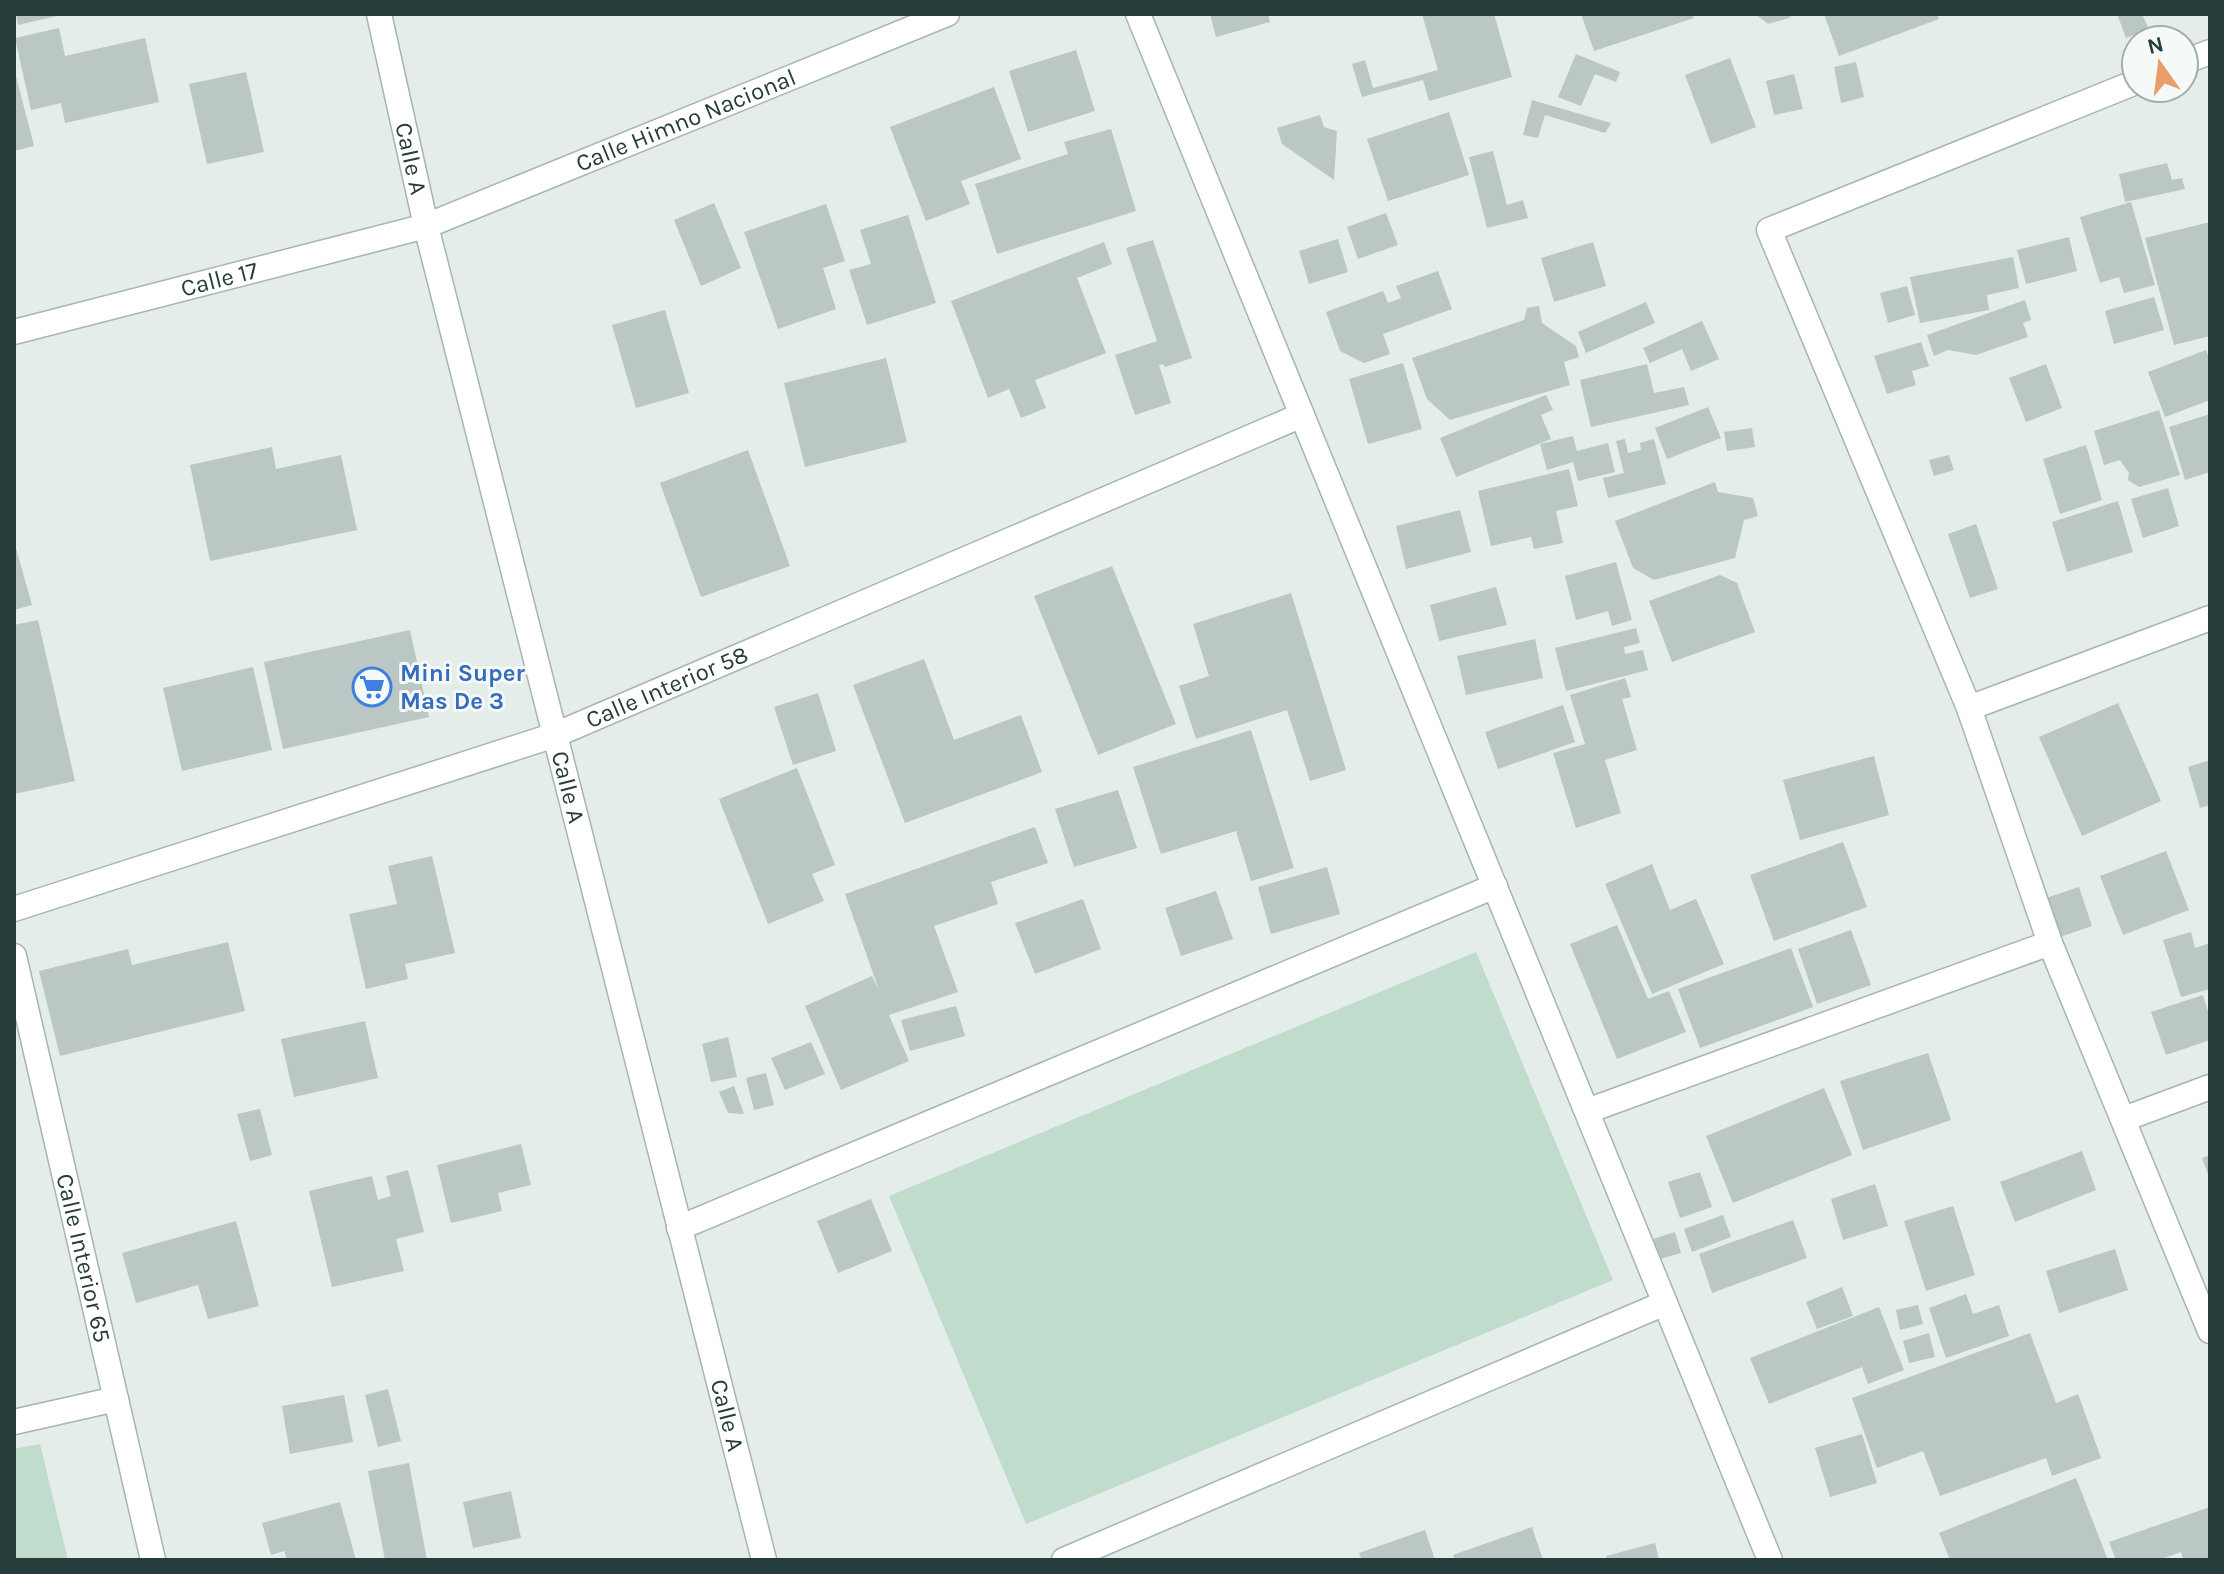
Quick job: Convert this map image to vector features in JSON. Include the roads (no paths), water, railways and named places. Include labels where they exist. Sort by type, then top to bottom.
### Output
[{"type":"street","name":"Calle A","points":[[379,14],[426,226],[764,1560]]},
{"type":"street","name":"Calle Himno Nacional","points":[[426,226],[947,14]]},
{"type":"street","points":[[1138,14],[1770,1560]]},
{"type":"street","points":[[2120,88],[1769,230],[1969,708],[2050,943],[2210,1331]]},
{"type":"street","name":"Calle 17","points":[[14,332],[426,226]]},
{"type":"street","name":"Calle Interior 58","points":[[14,909],[555,735],[1302,415]]},
{"type":"street","points":[[1969,708],[2210,618]]},
{"type":"street","points":[[679,1228],[1495,886]]},
{"type":"street","points":[[1587,1111],[2050,943]]},
{"type":"street","name":"Calle Interior 65","points":[[14,956],[153,1560]]},
{"type":"street","points":[[2124,1119],[2210,1087]]},
{"type":"street","points":[[1064,1560],[1665,1303]]},
{"type":"street","points":[[14,1422],[116,1399]]},
{"type":"place","name":"Mini Super Mas De 3","points":[[372,687]]}]
